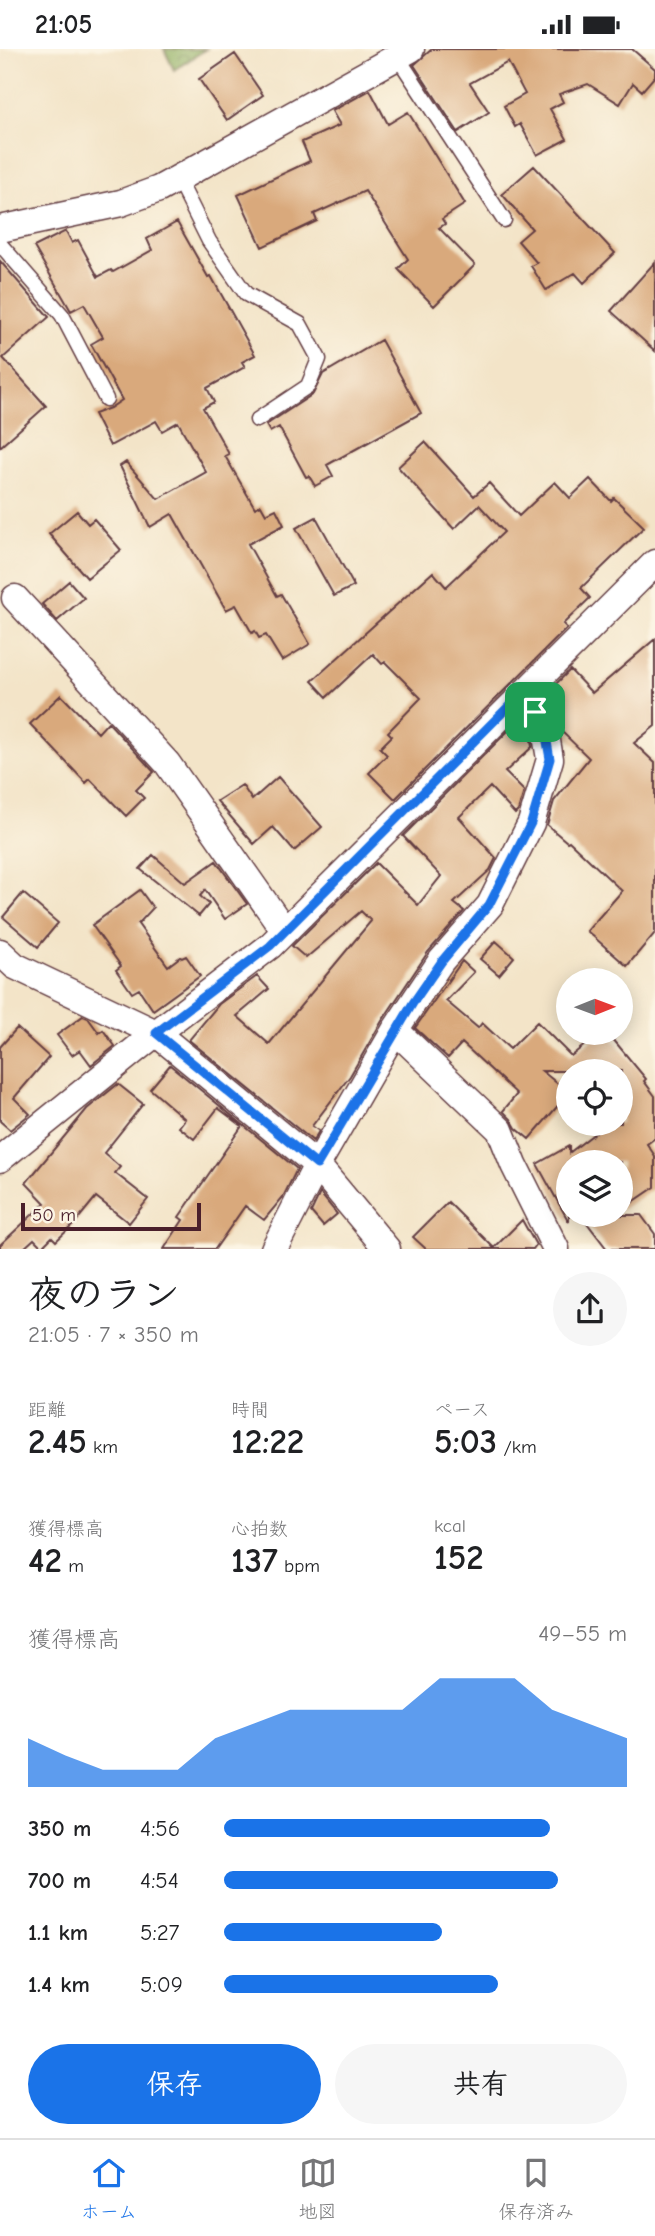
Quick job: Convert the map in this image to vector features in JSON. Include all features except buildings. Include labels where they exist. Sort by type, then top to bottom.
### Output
[{"type":"street","points":[[0,229],[121,203],[159,189],[404,53]]},
{"type":"street","points":[[0,1159],[156,1033],[270,946],[655,563]]},
{"type":"street","points":[[15,598],[167,763],[284,930]]},
{"type":"street","points":[[274,1249],[317,1165],[395,1030],[442,961],[489,905],[531,823],[550,759],[546,736],[535,712],[520,695]]},
{"type":"street","points":[[0,952],[15,966],[156,1033],[317,1165],[387,1249]]},
{"type":"street","points":[[395,1030],[500,1130],[555,1249]]},
{"type":"lane","points":[[404,53],[504,220]]},
{"type":"lane","points":[[178,179],[209,240],[246,294],[300,324],[319,359],[308,386],[257,420]]},
{"type":"lane","points":[[0,244],[62,315],[106,399]]},
{"type":"green space","points":[[164,49],[206,49],[174,70]]},
{"type":"route","points":[[520,695],[535,712],[546,736],[550,759],[531,823],[489,905],[442,961],[395,1030],[317,1165],[156,1033],[270,946],[520,695]]}]
